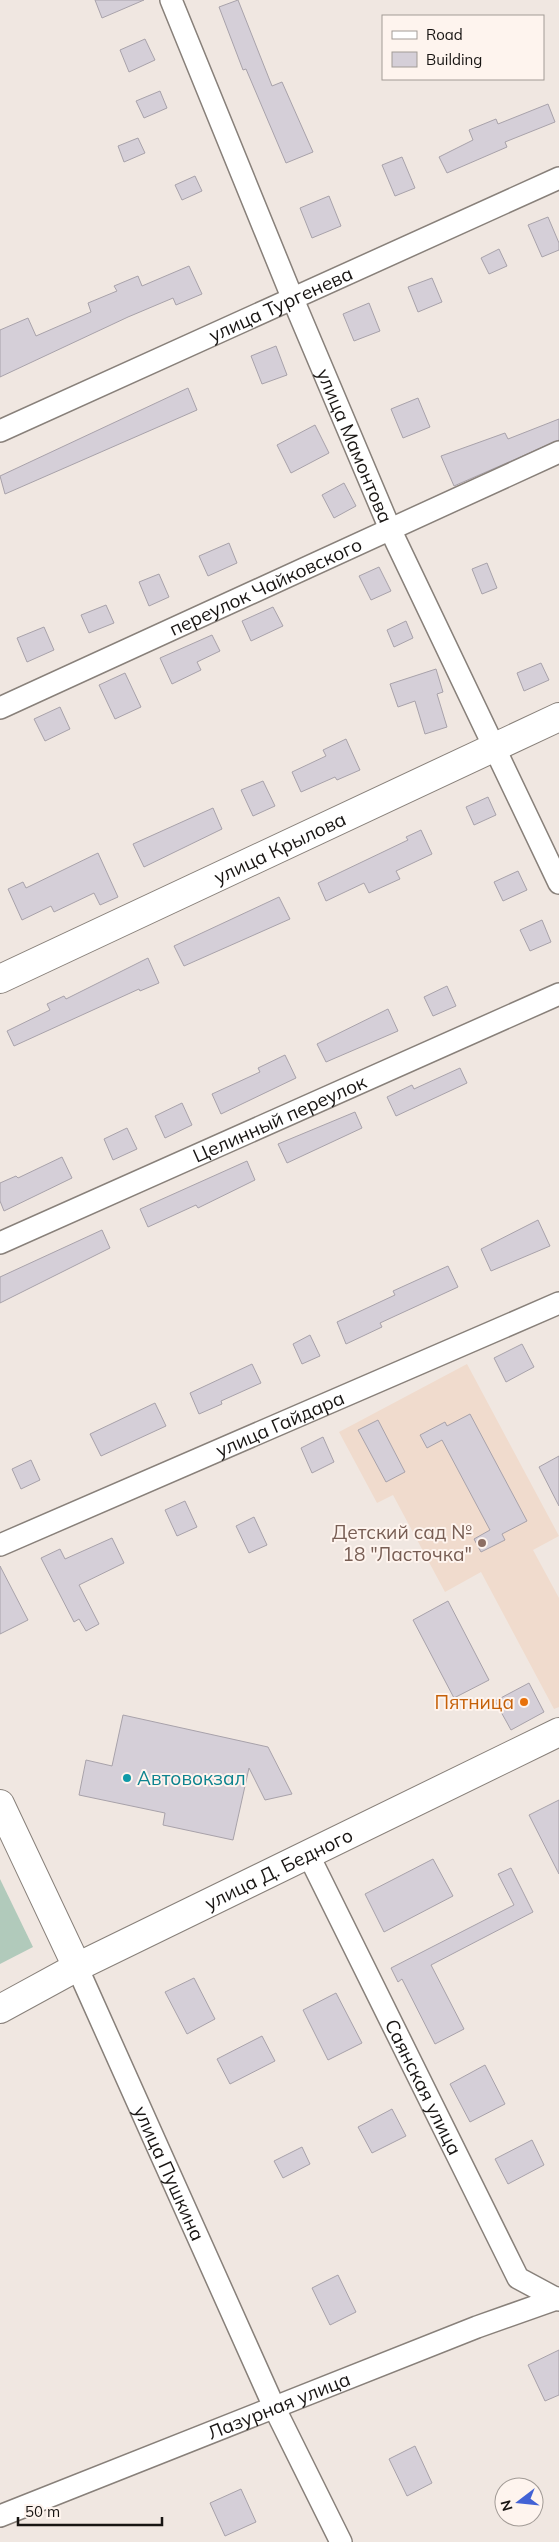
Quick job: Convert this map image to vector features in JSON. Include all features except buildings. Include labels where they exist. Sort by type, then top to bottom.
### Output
[{"type":"street","name":"улица Мамонтова","points":[[171,0],[292,297],[390,529],[559,883]]},
{"type":"street","name":"улица Тургенева","points":[[0,431],[292,297],[559,178]]},
{"type":"street","name":"переулок Чайковского","points":[[0,708],[559,452]]},
{"type":"street","name":"улица Крылова","points":[[0,979],[559,718]]},
{"type":"street","name":"Целинный переулок","points":[[0,1243],[559,994]]},
{"type":"street","name":"улица Гайдара","points":[[0,1545],[559,1303]]},
{"type":"street","name":"улица Д. Бедного","points":[[0,2009],[77,1967],[559,1732]]},
{"type":"street","name":"улица Пушкина","points":[[0,1804],[77,1967],[275,2409],[341,2542]]},
{"type":"street","name":"Саянская улица","points":[[308,1854],[518,2278],[558,2299]]},
{"type":"street","name":"Лазурная улица","points":[[0,2516],[275,2409],[477,2327],[558,2299]]},
{"type":"shaded area","name":"Детский сад № 18 \"Ласточка\"","points":[[467,1364],[559,1536],[533,1550],[559,1598],[559,1707],[554,1709],[481,1572],[445,1592],[393,1495],[377,1503],[339,1432]]},
{"type":"green space","points":[[0,1879],[33,1947],[0,1964]]},
{"type":"place","name":"Детский сад № 18 \"Ласточка\"","points":[[482,1543]]},
{"type":"place","name":"Пятница","points":[[524,1702]]},
{"type":"place","name":"Автовокзал","points":[[127,1778]]}]
